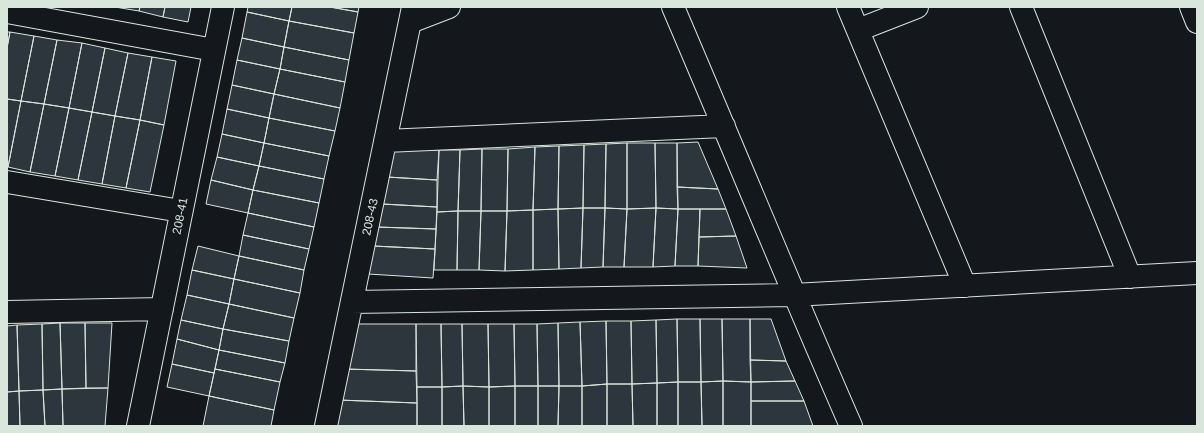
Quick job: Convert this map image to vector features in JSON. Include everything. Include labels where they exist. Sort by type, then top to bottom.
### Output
[{"type":"street","name":"208-41","points":[[138,426],[222,7]]},
{"type":"street","points":[[411,15],[449,7]]},
{"type":"street","points":[[673,7],[724,126],[793,295],[851,426]]},
{"type":"street","points":[[848,7],[965,286]]},
{"type":"street","points":[[858,30],[917,7]]},
{"type":"street","points":[[1021,7],[1130,277]]},
{"type":"street","points":[[1191,7],[1197,22]]},
{"type":"street","points":[[7,12],[214,50]]},
{"type":"street","name":"208-43","points":[[326,426],[411,15]]},
{"type":"street","points":[[385,141],[724,126]]},
{"type":"street","points":[[7,182],[181,211]]},
{"type":"street","points":[[352,302],[793,295],[1197,274]]},
{"type":"street","points":[[7,312],[162,309]]},
{"type":"building","points":[[115,7],[140,7],[139,11]]},
{"type":"building","points":[[140,7],[165,7],[163,17],[139,11]]},
{"type":"building","points":[[165,7],[191,7],[188,22],[163,17]]},
{"type":"building","points":[[248,7],[292,7],[289,21],[247,12]]},
{"type":"building","points":[[292,7],[330,7],[358,12],[354,33],[289,21]]},
{"type":"building","points":[[330,7],[359,7],[358,12]]},
{"type":"building","points":[[247,12],[289,21],[284,47],[242,38]]},
{"type":"building","points":[[289,21],[354,33],[349,60],[284,47]]},
{"type":"building","points":[[7,32],[10,32],[7,48]]},
{"type":"building","points":[[10,32],[34,36],[21,101],[7,99],[7,48]]},
{"type":"building","points":[[34,36],[57,40],[44,104],[21,101]]},
{"type":"building","points":[[242,38],[284,47],[280,69],[237,60]]},
{"type":"building","points":[[57,40],[82,43],[69,108],[44,104]]},
{"type":"building","points":[[82,43],[105,48],[92,112],[69,108]]},
{"type":"building","points":[[284,47],[349,60],[345,82],[280,69]]},
{"type":"building","points":[[105,48],[128,53],[115,116],[92,112]]},
{"type":"building","points":[[128,53],[152,57],[140,120],[115,116]]},
{"type":"building","points":[[152,57],[176,61],[164,125],[140,120]]},
{"type":"building","points":[[237,60],[280,69],[274,94],[232,85]]},
{"type":"building","points":[[280,69],[345,82],[340,108],[274,94]]},
{"type":"building","points":[[232,85],[274,94],[269,118],[227,109]]},
{"type":"building","points":[[274,94],[340,108],[335,131],[269,118]]},
{"type":"building","points":[[7,99],[21,101],[8,167],[7,167]]},
{"type":"building","points":[[21,101],[44,104],[30,172],[8,167]]},
{"type":"building","points":[[44,104],[69,108],[55,176],[30,172]]},
{"type":"building","points":[[69,108],[92,112],[78,180],[55,176]]},
{"type":"building","points":[[227,109],[269,118],[264,143],[222,134]]},
{"type":"building","points":[[92,112],[115,116],[102,184],[78,180]]},
{"type":"building","points":[[115,116],[140,120],[126,188],[102,184]]},
{"type":"building","points":[[269,118],[335,131],[329,156],[264,143]]},
{"type":"building","points":[[140,120],[164,125],[150,192],[126,188]]},
{"type":"building","points":[[222,134],[264,143],[259,166],[217,157]]},
{"type":"building","points":[[698,142],[718,189],[677,187],[677,143]]},
{"type":"building","points":[[264,143],[329,156],[324,179],[259,166]]},
{"type":"building","points":[[627,143],[627,209],[605,208],[606,144]]},
{"type":"building","points":[[627,143],[655,143],[656,208],[627,209]]},
{"type":"building","points":[[655,143],[677,143],[678,209],[656,208]]},
{"type":"building","points":[[606,144],[605,208],[583,208],[584,145]]},
{"type":"building","points":[[584,145],[583,208],[558,209],[559,146]]},
{"type":"building","points":[[559,146],[558,209],[533,210],[535,147]]},
{"type":"building","points":[[535,147],[533,210],[507,211],[508,149]]},
{"type":"building","points":[[482,149],[481,211],[458,211],[460,150]]},
{"type":"building","points":[[482,149],[508,149],[507,211],[481,211]]},
{"type":"building","points":[[393,150],[439,150],[437,180],[387,177]]},
{"type":"building","points":[[439,150],[460,150],[458,211],[437,212]]},
{"type":"building","points":[[217,157],[259,166],[253,190],[211,180]]},
{"type":"building","points":[[259,166],[324,179],[319,203],[253,190]]},
{"type":"building","points":[[387,177],[437,180],[437,207],[382,204]]},
{"type":"building","points":[[211,180],[253,190],[248,213],[206,204]]},
{"type":"building","points":[[677,187],[718,189],[726,209],[678,209]]},
{"type":"building","points":[[253,190],[319,203],[314,227],[248,213]]},
{"type":"building","points":[[382,204],[437,207],[436,229],[376,227]]},
{"type":"building","points":[[583,208],[581,268],[559,269],[558,209]]},
{"type":"building","points":[[583,208],[605,208],[603,267],[581,268]]},
{"type":"building","points":[[605,208],[627,209],[624,267],[603,267]]},
{"type":"building","points":[[656,208],[653,267],[624,267],[627,209]]},
{"type":"building","points":[[656,208],[678,209],[675,266],[653,267]]},
{"type":"building","points":[[558,209],[559,269],[533,270],[533,210]]},
{"type":"building","points":[[678,209],[700,209],[698,266],[675,266]]},
{"type":"building","points":[[700,209],[726,209],[736,236],[699,237]]},
{"type":"building","points":[[533,210],[533,270],[505,271],[507,211]]},
{"type":"building","points":[[458,211],[457,270],[434,270],[437,212]]},
{"type":"building","points":[[458,211],[481,211],[479,270],[457,270]]},
{"type":"building","points":[[481,211],[507,211],[505,271],[479,270]]},
{"type":"building","points":[[248,213],[314,227],[309,249],[243,235]]},
{"type":"building","points":[[376,227],[436,229],[435,249],[373,246]]},
{"type":"building","points":[[243,235],[309,249],[304,270],[239,256]]},
{"type":"building","points":[[736,236],[747,268],[698,266],[699,237]]},
{"type":"building","points":[[198,246],[239,256],[234,279],[192,270]]},
{"type":"building","points":[[373,246],[435,249],[433,278],[368,274]]},
{"type":"building","points":[[239,256],[304,270],[300,293],[234,279]]},
{"type":"building","points":[[192,270],[234,279],[229,304],[187,295]]},
{"type":"building","points":[[234,279],[300,293],[294,318],[229,304]]},
{"type":"building","points":[[187,295],[229,304],[223,329],[181,320]]},
{"type":"building","points":[[229,304],[294,318],[289,341],[223,329]]},
{"type":"building","points":[[677,319],[678,382],[657,383],[656,320]]},
{"type":"building","points":[[677,319],[700,319],[701,382],[678,382]]},
{"type":"building","points":[[700,319],[722,319],[723,381],[701,382]]},
{"type":"building","points":[[722,319],[750,319],[751,382],[723,381]]},
{"type":"building","points":[[750,319],[771,319],[786,361],[750,360]]},
{"type":"building","points":[[181,320],[223,329],[219,350],[177,339]]},
{"type":"building","points":[[656,320],[657,383],[632,384],[631,321]]},
{"type":"building","points":[[606,321],[607,384],[582,386],[580,322]]},
{"type":"building","points":[[606,321],[631,321],[632,384],[607,384]]},
{"type":"building","points":[[580,322],[582,386],[559,386],[558,323]]},
{"type":"building","points":[[60,323],[62,389],[43,390],[42,324]]},
{"type":"building","points":[[60,323],[85,323],[86,388],[62,389]]},
{"type":"building","points":[[85,323],[112,323],[108,388],[86,388]]},
{"type":"building","points":[[558,323],[559,386],[538,386],[537,324]]},
{"type":"building","points":[[42,324],[43,390],[19,391],[17,325]]},
{"type":"building","points":[[354,324],[416,324],[416,371],[344,369]]},
{"type":"building","points":[[416,324],[441,324],[442,387],[417,387]]},
{"type":"building","points":[[441,324],[462,324],[463,386],[442,387]]},
{"type":"building","points":[[462,324],[488,324],[489,387],[463,386]]},
{"type":"building","points":[[488,324],[514,324],[515,386],[489,387]]},
{"type":"building","points":[[514,324],[537,324],[538,386],[515,386]]},
{"type":"building","points":[[17,325],[19,391],[7,392],[7,326]]},
{"type":"building","points":[[223,329],[289,341],[285,363],[219,350]]},
{"type":"building","points":[[177,339],[219,350],[214,373],[172,364]]},
{"type":"building","points":[[219,350],[285,363],[280,382],[215,369]]},
{"type":"building","points":[[750,360],[786,361],[795,381],[751,382]]},
{"type":"building","points":[[172,364],[214,373],[209,396],[167,387]]},
{"type":"building","points":[[215,369],[280,382],[274,410],[209,396]]},
{"type":"building","points":[[344,369],[416,371],[417,403],[338,400]]},
{"type":"building","points":[[723,381],[723,426],[702,426],[701,382]]},
{"type":"building","points":[[723,381],[751,382],[751,426],[723,426]]},
{"type":"building","points":[[795,381],[804,401],[751,401],[751,382]]},
{"type":"building","points":[[678,382],[678,426],[657,426],[657,383]]},
{"type":"building","points":[[678,382],[701,382],[702,426],[678,426]]},
{"type":"building","points":[[657,383],[657,426],[633,426],[632,384]]},
{"type":"building","points":[[607,384],[607,426],[582,426],[582,386]]},
{"type":"building","points":[[607,384],[632,384],[633,426],[607,426]]},
{"type":"building","points":[[463,386],[464,426],[442,426],[442,387]]},
{"type":"building","points":[[463,386],[489,387],[489,426],[464,426]]},
{"type":"building","points":[[515,386],[515,426],[489,426],[489,387]]},
{"type":"building","points":[[515,386],[538,386],[538,426],[515,426]]},
{"type":"building","points":[[538,386],[559,386],[558,426],[538,426]]},
{"type":"building","points":[[559,386],[582,386],[582,426],[558,426]]},
{"type":"building","points":[[417,387],[442,387],[442,426],[417,426]]},
{"type":"building","points":[[108,388],[105,426],[63,426],[62,389]]},
{"type":"building","points":[[62,389],[63,426],[45,426],[43,390]]},
{"type":"building","points":[[43,390],[45,426],[20,426],[19,391]]},
{"type":"building","points":[[19,391],[20,426],[7,426],[7,392]]},
{"type":"building","points":[[209,396],[274,410],[271,426],[203,426]]},
{"type":"building","points":[[338,400],[417,403],[417,426],[333,426]]},
{"type":"building","points":[[751,401],[804,401],[813,426],[751,426]]}]
